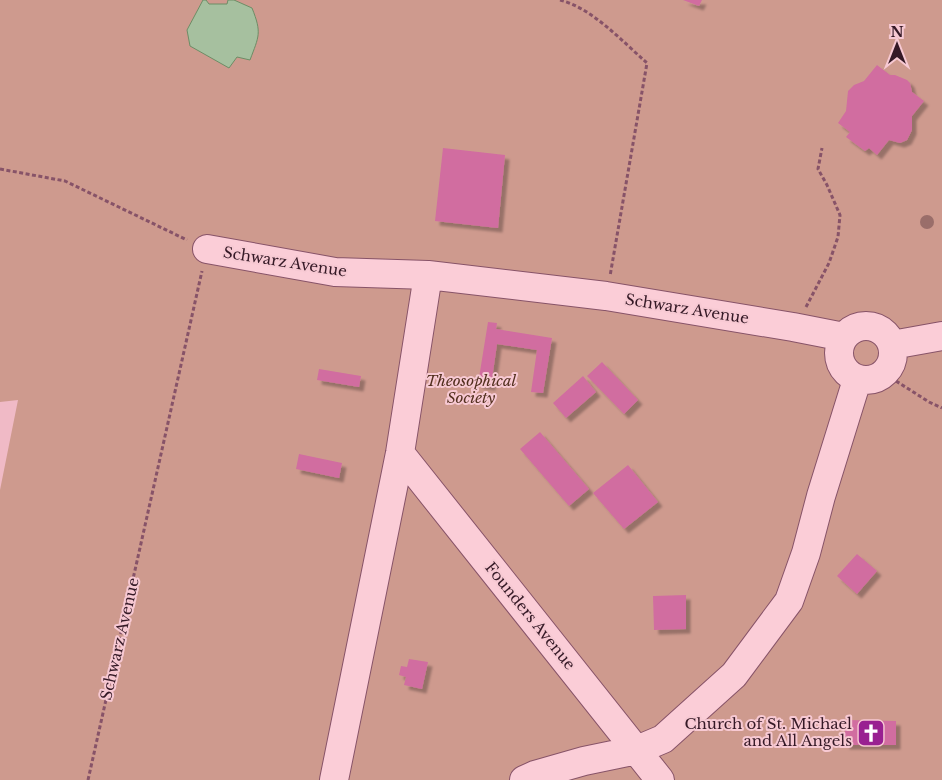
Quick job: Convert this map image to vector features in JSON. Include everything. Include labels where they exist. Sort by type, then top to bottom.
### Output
[{"type":"lane","name":"Schwarz Avenue","points":[[206,249],[335,272],[428,275],[606,296],[844,337]]},
{"type":"lane","points":[[334,780],[400,453],[428,275]]},
{"type":"lane","points":[[860,326],[880,329],[888,336],[892,345],[893,355],[891,365],[885,374],[877,379],[867,381],[857,380],[848,374],[840,362],[839,346],[844,337],[851,330],[860,326]]},
{"type":"lane","points":[[892,345],[942,336]]},
{"type":"lane","points":[[524,780],[584,761],[637,750],[663,739],[734,675],[789,601],[806,553],[821,496],[857,380]]},
{"type":"lane","name":"Founders Avenue","points":[[400,453],[660,780]]},
{"type":"path","points":[[560,0],[570,3],[599,21],[647,63],[606,296]]},
{"type":"path","points":[[793,327],[815,293],[829,263],[838,237],[840,214],[818,169],[822,148]]},
{"type":"path","points":[[0,169],[65,181],[206,249]]},
{"type":"path","name":"Schwarz Avenue","points":[[88,780],[206,249]]},
{"type":"path","points":[[885,374],[929,402],[942,408]]},
{"type":"green space","name":"Theosophical Society","points":[[0,0],[942,0],[942,780],[0,780],[0,490],[18,400],[0,402]]},
{"type":"shaded area","points":[[203,0],[206,0],[209,4],[227,4],[228,0],[234,0],[252,8],[258,34],[250,60],[237,57],[229,68],[190,46],[187,30]]},
{"type":"building","points":[[683,0],[702,0],[699,6]]},
{"type":"building","points":[[877,65],[890,75],[907,80],[910,83],[912,92],[924,101],[912,116],[912,130],[907,140],[900,143],[889,140],[877,155],[869,148],[865,151],[846,137],[850,132],[838,123],[846,111],[848,91],[854,85],[864,81]]},
{"type":"building","points":[[443,148],[505,155],[498,228],[435,221]]},
{"type":"building","points":[[488,322],[497,323],[496,329],[552,338],[543,393],[531,392],[537,350],[497,344],[491,386],[478,384]]},
{"type":"building","points":[[602,362],[638,400],[624,414],[587,376]]},
{"type":"building","points":[[319,369],[361,376],[359,387],[317,380]]},
{"type":"building","points":[[583,376],[596,392],[566,418],[553,403]]},
{"type":"building","points":[[540,432],[589,489],[569,506],[520,449]]},
{"type":"building","points":[[299,454],[342,463],[339,478],[296,469]]},
{"type":"building","points":[[628,465],[658,502],[624,529],[593,493]]},
{"type":"building","points":[[857,554],[877,571],[857,594],[837,576]]},
{"type":"building","points":[[686,595],[686,629],[654,630],[653,596]]},
{"type":"building","points":[[409,659],[428,662],[422,689],[404,685],[406,677],[399,675],[401,666],[407,667]]},
{"type":"building","name":"Church of St. Michael and All Angels","points":[[845,720],[896,721],[896,745],[845,745]]},
{"type":"place","name":"Church of St. Michael and All Angels","points":[[871,733]]}]
